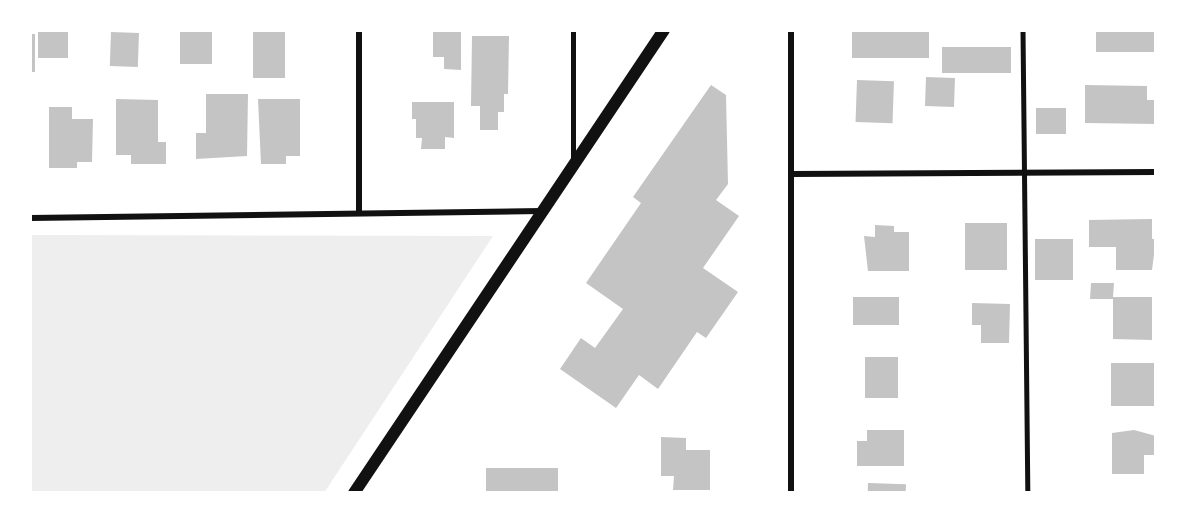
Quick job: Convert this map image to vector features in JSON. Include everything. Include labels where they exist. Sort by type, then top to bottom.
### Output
[{"type":"main road","points":[[354,493],[664,30]]},
{"type":"street","points":[[359,30],[359,211]]},
{"type":"street","points":[[791,30],[791,493]]},
{"type":"street","points":[[792,174],[1156,172]]},
{"type":"street","points":[[30,218],[359,211],[542,211]]},
{"type":"lane","points":[[573,30],[573,164]]},
{"type":"lane","points":[[1023,30],[1028,493]]},
{"type":"shaded area","points":[[30,235],[493,236],[324,493],[30,493]]},
{"type":"building","points":[[38,30],[68,30],[68,58],[38,58]]},
{"type":"building","points":[[180,30],[212,30],[212,64],[180,64]]},
{"type":"building","points":[[433,30],[461,30],[461,70],[444,69],[444,57],[433,57]]},
{"type":"building","points":[[852,30],[929,30],[929,58],[852,58]]},
{"type":"building","points":[[1096,30],[1156,30],[1156,52],[1096,52]]},
{"type":"building","points":[[253,31],[285,31],[285,78],[253,78]]},
{"type":"building","points":[[111,32],[139,33],[138,67],[110,66]]},
{"type":"building","points":[[30,34],[35,34],[35,72],[30,72]]},
{"type":"building","points":[[472,36],[509,36],[508,94],[504,94],[504,112],[498,112],[498,130],[480,130],[480,106],[471,106]]},
{"type":"building","points":[[942,47],[1011,47],[1011,73],[942,73]]},
{"type":"building","points":[[926,77],[955,78],[954,107],[925,106]]},
{"type":"building","points":[[857,80],[894,81],[893,123],[856,122]]},
{"type":"building","points":[[711,85],[726,95],[728,184],[716,200],[739,216],[703,268],[738,292],[706,338],[697,332],[658,389],[639,375],[616,408],[560,369],[581,338],[595,348],[623,309],[586,283],[641,203],[633,197]]},
{"type":"building","points":[[1085,85],[1147,86],[1147,100],[1156,100],[1156,124],[1085,123]]},
{"type":"building","points":[[206,94],[248,94],[247,156],[196,159],[196,133],[206,133]]},
{"type":"building","points":[[116,99],[158,100],[158,142],[166,142],[166,164],[131,164],[131,155],[116,155]]},
{"type":"building","points":[[258,99],[300,99],[300,156],[286,156],[286,164],[261,164]]},
{"type":"building","points":[[412,102],[454,102],[454,138],[445,137],[445,149],[421,149],[422,138],[416,138],[416,119],[412,119]]},
{"type":"building","points":[[49,107],[72,107],[72,119],[93,119],[92,162],[77,162],[77,168],[49,168]]},
{"type":"building","points":[[1036,108],[1066,108],[1066,134],[1036,134]]},
{"type":"building","points":[[1152,219],[1152,239],[1156,239],[1152,270],[1116,270],[1116,247],[1089,247],[1089,220]]},
{"type":"building","points":[[965,223],[1007,223],[1007,270],[965,270]]},
{"type":"building","points":[[875,225],[894,226],[894,232],[909,232],[909,271],[868,271],[864,236],[875,237]]},
{"type":"building","points":[[1035,239],[1073,239],[1073,280],[1035,280]]},
{"type":"building","points":[[1091,283],[1114,283],[1113,297],[1152,297],[1152,340],[1113,339],[1113,299],[1090,299]]},
{"type":"building","points":[[853,297],[899,297],[899,325],[853,325]]},
{"type":"building","points":[[972,303],[1010,304],[1009,343],[981,343],[981,325],[972,325]]},
{"type":"building","points":[[865,357],[898,357],[898,398],[865,398]]},
{"type":"building","points":[[1111,363],[1156,363],[1156,406],[1111,406]]},
{"type":"building","points":[[867,430],[904,430],[904,466],[857,466],[857,441],[867,441]]},
{"type":"building","points":[[1134,430],[1156,436],[1156,455],[1144,455],[1144,474],[1112,474],[1112,433]]},
{"type":"building","points":[[661,437],[686,438],[686,450],[710,450],[710,490],[673,490],[674,476],[661,476]]},
{"type":"building","points":[[486,468],[558,468],[558,492],[486,492]]},
{"type":"building","points":[[868,483],[906,484],[906,493],[868,493]]}]
